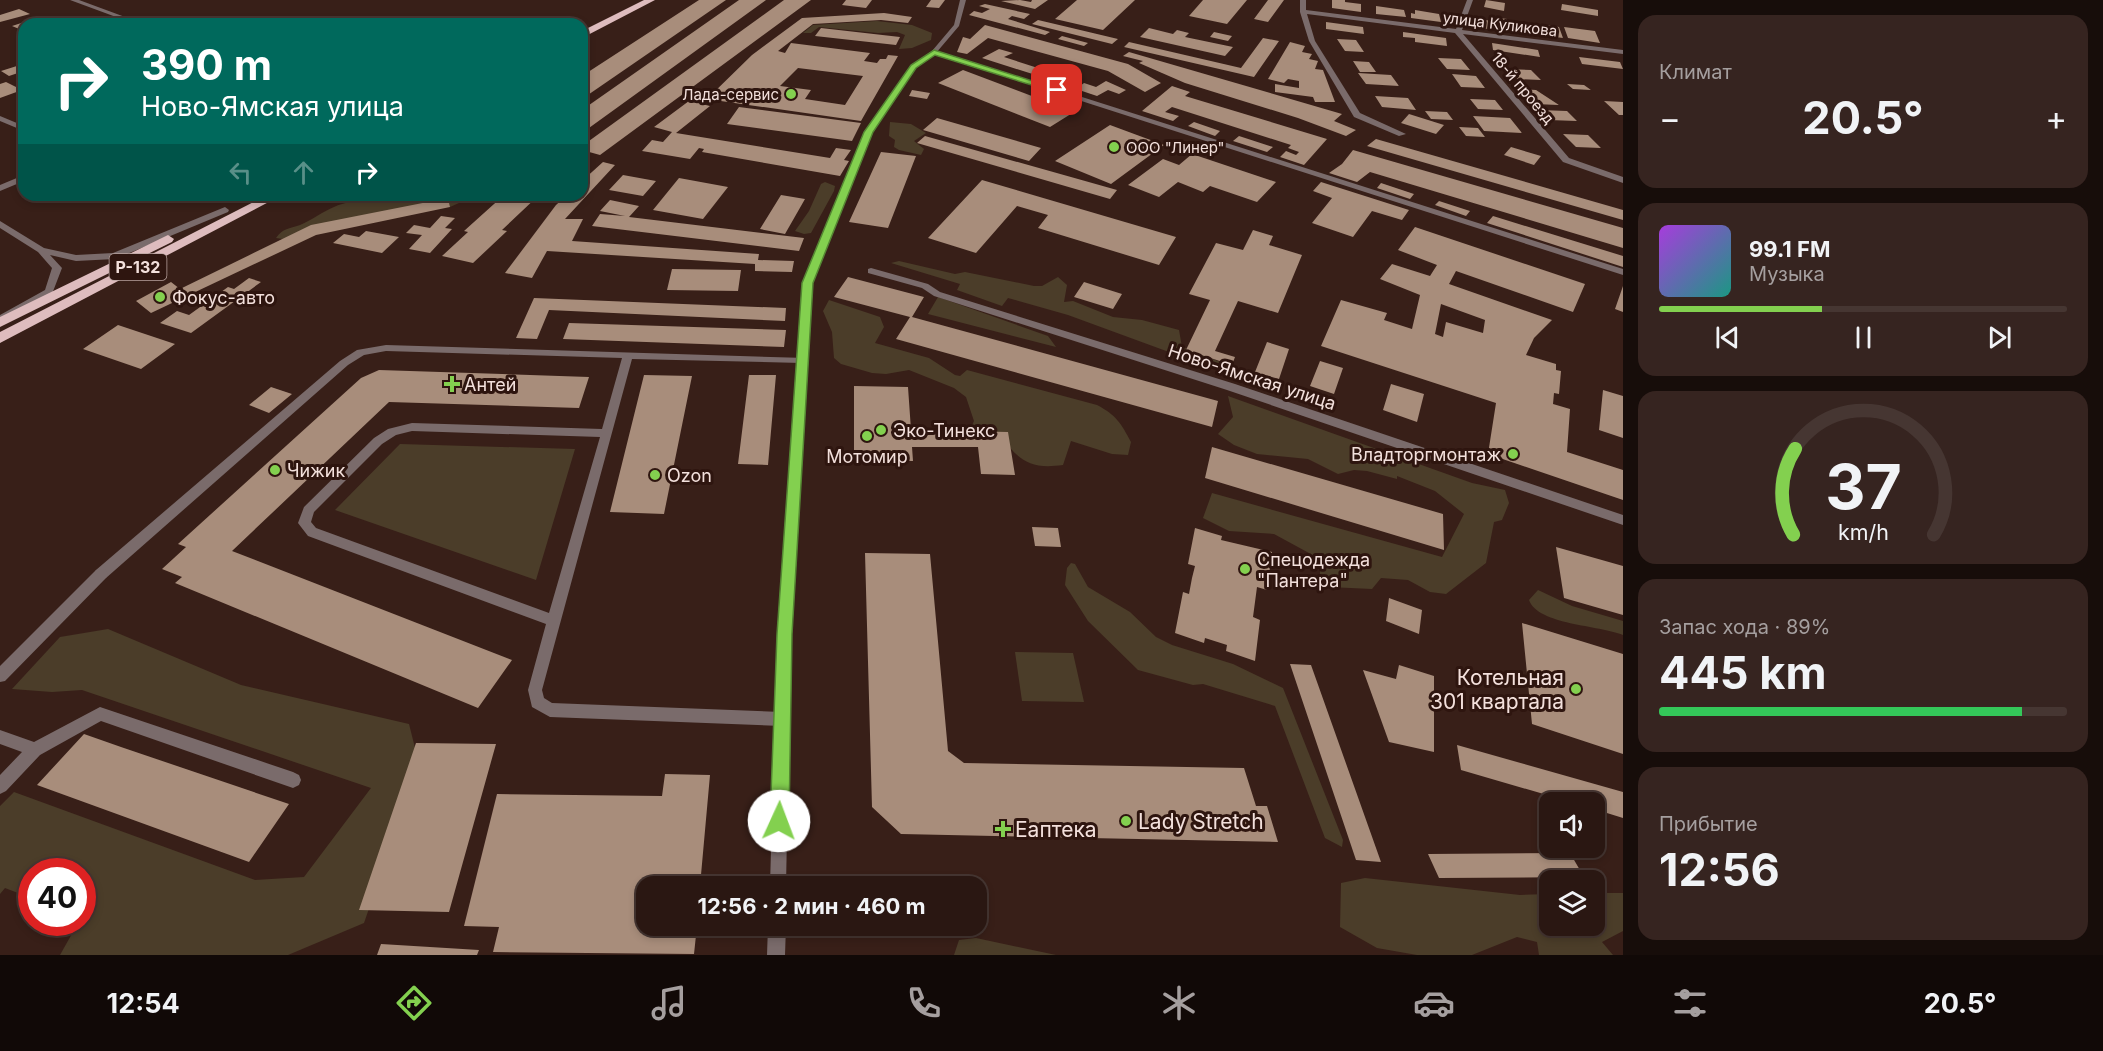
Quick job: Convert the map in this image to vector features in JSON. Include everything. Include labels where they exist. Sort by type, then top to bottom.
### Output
[{"type":"highway","points":[[588,23],[634,0]]},
{"type":"highway","points":[[588,32],[651,0]]},
{"type":"highway","name":"Р-132","points":[[0,323],[242,201]]},
{"type":"highway","name":"Р-132","points":[[0,338],[264,201]]},
{"type":"street","points":[[73,0],[124,18]]},
{"type":"street","points":[[778,876],[786,615],[808,283],[869,132],[914,67],[934,52],[957,25],[963,0]]},
{"type":"street","points":[[1303,0],[1303,12],[1312,41],[1357,115],[1402,134]]},
{"type":"street","points":[[1458,32],[1470,0]]},
{"type":"street","name":"улица Куликова","points":[[1303,12],[1623,52]]},
{"type":"street","name":"18-й проезд","points":[[1458,32],[1566,160],[1623,180]]},
{"type":"street","points":[[934,52],[1623,272]]},
{"type":"street","points":[[0,118],[18,126]]},
{"type":"street","points":[[0,188],[18,180]]},
{"type":"street","points":[[41,250],[76,258],[115,256],[225,210]]},
{"type":"street","points":[[0,225],[41,250],[57,268],[49,292],[0,319]]},
{"type":"street","name":"Ново-Ямская улица","points":[[871,271],[926,286],[937,294],[1231,387],[1623,520]]},
{"type":"street","points":[[0,676],[101,574],[344,363],[361,352],[386,348],[802,360]]},
{"type":"street","points":[[628,355],[535,690],[537,702],[550,710],[782,719]]},
{"type":"street","points":[[554,621],[312,532],[304,523],[308,510],[378,441],[392,432],[412,427],[606,433]]},
{"type":"street","points":[[0,786],[36,750],[100,714],[293,780]]},
{"type":"street","points":[[0,736],[36,750]]},
{"type":"street","points":[[776,955],[777,936]]},
{"type":"shaded area","points":[[877,21],[912,25],[932,33],[931,40],[912,48],[899,49],[905,35],[897,32],[878,33],[819,27],[811,33],[803,33],[813,25]]},
{"type":"shaded area","points":[[890,122],[911,124],[926,133],[914,141],[924,149],[921,155],[894,147],[895,140],[889,136]]},
{"type":"shaded area","points":[[825,182],[835,186],[834,191],[811,233],[804,234],[795,231],[809,211],[821,184]]},
{"type":"shaded area","points":[[360,201],[440,201],[283,239],[276,238],[284,231],[342,204]]},
{"type":"shaded area","points":[[448,201],[464,201],[450,207]]},
{"type":"shaded area","points":[[899,261],[955,274],[965,272],[1034,286],[1042,286],[1058,277],[1067,285],[1064,302],[1073,301],[1113,317],[1142,320],[1179,330],[1182,347],[1223,363],[1226,367],[1218,370],[1068,315],[1008,298],[1002,306],[957,290],[960,284],[891,263]]},
{"type":"shaded area","points":[[938,297],[1048,336],[1056,347],[928,314]]},
{"type":"shaded area","points":[[829,300],[880,317],[884,327],[875,343],[929,358],[955,375],[960,376],[967,370],[1097,405],[1109,412],[1124,430],[1131,442],[1128,455],[1112,454],[1071,441],[1063,465],[1036,465],[1022,459],[1003,439],[968,434],[974,421],[966,397],[954,388],[909,370],[886,374],[872,373],[841,364],[834,358],[832,332],[823,311]]},
{"type":"shaded area","points":[[1228,396],[1472,483],[1505,490],[1509,503],[1502,520],[1494,522],[1486,563],[1446,594],[1430,592],[1408,580],[1381,578],[1372,589],[1329,587],[1320,582],[1320,559],[1274,534],[1229,531],[1203,518],[1212,493],[1442,557],[1464,514],[1435,491],[1397,476],[1397,479],[1354,470],[1338,474],[1308,459],[1257,454],[1234,445],[1218,434],[1233,417]]},
{"type":"shaded area","points":[[400,444],[575,449],[536,580],[335,510]]},
{"type":"shaded area","points":[[1071,563],[1075,564],[1088,587],[1130,612],[1156,637],[1172,645],[1233,664],[1283,688],[1343,840],[1342,847],[1325,838],[1275,706],[1203,684],[1193,685],[1138,670],[1088,621],[1065,585],[1067,568]]},
{"type":"shaded area","points":[[1538,590],[1572,606],[1623,621],[1623,635],[1544,615],[1529,600]]},
{"type":"shaded area","points":[[108,629],[241,685],[409,724],[419,764],[364,923],[288,955],[60,955],[71,936],[96,936],[96,858],[18,858],[18,893],[5,888],[0,894],[0,806],[14,792],[255,880],[304,877],[371,788],[82,690],[52,692],[12,689],[60,637]]},
{"type":"shaded area","points":[[1015,652],[1073,653],[1084,702],[1022,701]]},
{"type":"shaded area","points":[[1365,878],[1520,895],[1539,894],[1539,936],[1605,936],[1605,893],[1623,893],[1623,931],[1602,942],[1613,955],[1539,955],[1537,942],[1517,937],[1472,955],[1417,955],[1377,948],[1340,927],[1341,883]]},
{"type":"shaded area","points":[[976,938],[1056,955],[954,955],[959,940]]},
{"type":"building","points":[[699,0],[726,0],[588,95],[588,72]]},
{"type":"building","points":[[739,0],[766,0],[588,129],[588,106]]},
{"type":"building","points":[[784,0],[811,0],[600,155],[588,152],[588,142]]},
{"type":"building","points":[[846,0],[872,0],[866,8],[842,5]]},
{"type":"building","points":[[931,0],[945,0],[939,8],[926,7]]},
{"type":"building","points":[[1032,0],[1048,0],[1035,9],[1001,1],[1031,2]]},
{"type":"building","points":[[1077,0],[1135,0],[1103,30],[1055,19]]},
{"type":"building","points":[[1203,0],[1247,0],[1227,24],[1189,16]]},
{"type":"building","points":[[1268,0],[1284,0],[1268,22],[1254,19]]},
{"type":"building","points":[[1332,0],[1361,4],[1361,12],[1332,8]]},
{"type":"building","points":[[1486,0],[1505,3],[1504,11],[1484,7]]},
{"type":"building","points":[[985,4],[1030,14],[1024,19],[1012,16],[1008,19],[1050,32],[1045,35],[969,15],[974,11],[982,13],[990,9],[979,6]]},
{"type":"building","points":[[1562,4],[1598,10],[1598,16],[1561,10]]},
{"type":"building","points":[[1376,6],[1404,10],[1406,17],[1376,14]]},
{"type":"building","points":[[19,9],[30,14],[0,22],[0,15]]},
{"type":"building","points":[[1415,10],[1439,14],[1441,22],[1411,18],[1411,13],[1415,14]]},
{"type":"building","points":[[884,13],[912,17],[908,23],[881,20],[813,24],[778,51],[785,53],[791,43],[870,53],[864,61],[877,63],[880,59],[886,59],[888,55],[898,56],[861,121],[707,99],[752,55],[802,18]],"holes":[[[798,68],[863,76],[845,105],[805,99],[811,90],[780,86]]]},
{"type":"building","points":[[1492,17],[1507,19],[1509,32],[1475,27],[1474,22],[1485,24],[1485,20],[1493,21]]},
{"type":"building","points":[[1038,20],[1118,39],[1112,44],[1032,24]]},
{"type":"building","points":[[1326,22],[1363,27],[1364,34],[1326,29]]},
{"type":"building","points":[[985,25],[1128,64],[1161,83],[1145,92],[1108,71],[988,38],[967,54],[957,52],[963,37],[970,39]]},
{"type":"building","points":[[1532,25],[1559,27],[1563,38],[1535,34]]},
{"type":"building","points":[[1564,27],[1595,31],[1600,43],[1568,38]]},
{"type":"building","points":[[821,28],[900,37],[896,45],[815,36]]},
{"type":"building","points":[[1149,28],[1173,34],[1177,30],[1189,33],[1185,37],[1233,47],[1225,56],[1140,37]]},
{"type":"building","points":[[1214,32],[1232,36],[1228,41],[1210,37]]},
{"type":"building","points":[[1403,32],[1446,38],[1447,46],[1415,42],[1415,38],[1403,37]]},
{"type":"building","points":[[1062,36],[1088,43],[1084,46],[1058,39]]},
{"type":"building","points":[[1263,38],[1279,41],[1254,77],[1124,47],[1129,42],[1241,68]]},
{"type":"building","points":[[1337,39],[1356,40],[1364,52],[1345,51]]},
{"type":"building","points":[[1290,42],[1305,46],[1302,52],[1312,54],[1309,59],[1318,61],[1315,69],[1323,70],[1335,102],[1315,102],[1313,97],[1275,92],[1275,84],[1299,88],[1299,81],[1288,79],[1284,83],[1268,79]]},
{"type":"building","points":[[1492,43],[1538,50],[1540,57],[1493,50]]},
{"type":"building","points":[[999,49],[1013,53],[1004,57],[1069,78],[1061,83],[982,58]]},
{"type":"building","points":[[1129,52],[1342,114],[1334,121],[1356,130],[1346,136],[1298,118],[1185,83],[1139,63],[1143,61],[1123,56]]},
{"type":"building","points":[[1579,57],[1620,62],[1623,69],[1582,64]]},
{"type":"building","points":[[1438,58],[1461,59],[1470,70],[1447,69]]},
{"type":"building","points":[[1353,61],[1369,62],[1376,72],[1360,72]]},
{"type":"building","points":[[18,66],[18,73],[9,76],[1,71]]},
{"type":"building","points":[[1507,69],[1531,70],[1541,80],[1516,79]]},
{"type":"building","points":[[963,70],[1074,112],[1050,127],[938,83]]},
{"type":"building","points":[[1358,73],[1391,75],[1399,86],[1366,84]]},
{"type":"building","points":[[1452,74],[1476,76],[1485,88],[1461,87]]},
{"type":"building","points":[[1106,81],[1126,90],[1119,94],[1108,90],[1097,96],[1076,89],[1084,83],[1096,87]]},
{"type":"building","points":[[6,82],[18,88],[18,91],[0,98],[0,84]]},
{"type":"building","points":[[1567,84],[1584,85],[1591,90],[1573,89]]},
{"type":"building","points":[[1172,86],[1190,92],[1185,96],[1327,139],[1304,165],[1280,157],[1286,151],[1296,155],[1299,152],[1288,148],[1291,145],[1172,107],[1165,112],[1179,116],[1173,121],[1142,111]]},
{"type":"building","points":[[1519,89],[1536,90],[1559,105],[1535,104]]},
{"type":"building","points":[[912,90],[930,93],[927,99],[909,96]]},
{"type":"building","points":[[1375,96],[1408,98],[1416,110],[1382,107]]},
{"type":"building","points":[[1470,99],[1495,100],[1503,110],[1478,109]]},
{"type":"building","points":[[689,101],[710,106],[676,133],[830,158],[836,148],[851,150],[844,160],[849,161],[840,176],[702,152],[704,149],[699,148],[690,159],[642,151],[652,140],[663,142],[672,132],[654,127]]},
{"type":"building","points":[[1604,101],[1623,102],[1623,115],[1619,115]]},
{"type":"building","points":[[739,107],[861,123],[852,141],[727,124]]},
{"type":"building","points":[[1540,110],[1567,111],[1577,121],[1549,120]]},
{"type":"building","points":[[1425,111],[1447,112],[1453,120],[1431,119]]},
{"type":"building","points":[[1409,114],[1444,125],[1436,134],[1401,123]]},
{"type":"building","points":[[1473,116],[1510,118],[1522,133],[1484,131]]},
{"type":"building","points":[[937,118],[1041,148],[1029,161],[923,130]]},
{"type":"building","points":[[1194,122],[1220,131],[1215,136],[1188,126]]},
{"type":"building","points":[[1110,125],[1164,145],[1111,184],[1055,161]]},
{"type":"building","points":[[1459,127],[1478,128],[1485,137],[1466,136]]},
{"type":"building","points":[[1563,134],[1588,135],[1601,148],[1576,147]]},
{"type":"building","points":[[925,136],[1117,190],[1110,199],[917,143]]},
{"type":"building","points":[[1239,136],[1273,147],[1267,152],[1233,141]]},
{"type":"building","points":[[1376,139],[1623,210],[1623,220],[1367,146]]},
{"type":"building","points":[[1511,147],[1541,156],[1534,165],[1504,155]]},
{"type":"building","points":[[1353,150],[1623,228],[1623,248],[1370,172],[1357,182],[1329,173],[1342,164]]},
{"type":"building","points":[[881,152],[916,156],[888,228],[849,222]]},
{"type":"building","points":[[1192,154],[1276,182],[1257,202],[1210,186],[1203,192],[1178,182],[1159,197],[1128,185],[1163,159],[1179,165]]},
{"type":"building","points":[[603,162],[615,165],[588,194],[588,176]]},
{"type":"building","points":[[623,175],[656,181],[643,196],[609,190]]},
{"type":"building","points":[[679,178],[728,187],[703,219],[653,210]]},
{"type":"building","points":[[982,180],[1176,237],[1159,265],[1038,228],[1048,215],[1017,206],[976,253],[928,238]]},
{"type":"building","points":[[1321,182],[1409,210],[1402,220],[1372,211],[1353,237],[1312,223],[1332,198],[1313,191]]},
{"type":"building","points":[[1381,183],[1414,194],[1410,199],[1377,188]]},
{"type":"building","points":[[781,195],[805,199],[785,234],[760,229]]},
{"type":"building","points":[[610,200],[639,206],[629,217],[804,238],[799,251],[592,226],[600,214],[625,216],[600,211]]},
{"type":"building","points":[[433,201],[449,201],[450,207],[316,235],[151,313],[136,301],[171,282],[180,289],[311,225]]},
{"type":"building","points":[[497,201],[533,201],[502,230],[507,231],[473,263],[442,256],[468,232],[464,231]]},
{"type":"building","points":[[560,201],[582,201],[565,219],[583,219],[572,241],[759,254],[758,260],[794,261],[792,272],[755,271],[755,264],[547,251],[532,278],[505,273]]},
{"type":"building","points":[[1439,201],[1470,211],[1466,216],[1435,205]]},
{"type":"building","points":[[441,216],[455,218],[445,228],[452,229],[430,253],[409,249],[422,235],[406,233],[414,225],[430,228]]},
{"type":"building","points":[[1493,216],[1623,256],[1623,267],[1487,223]]},
{"type":"building","points":[[1415,227],[1585,284],[1573,312],[1456,271],[1449,284],[1552,320],[1534,338],[1526,355],[1556,364],[1556,370],[1561,371],[1559,394],[1554,393],[1553,404],[1570,409],[1567,452],[1623,470],[1623,500],[1488,454],[1496,403],[1321,346],[1341,300],[1387,313],[1384,320],[1412,329],[1420,295],[1380,279],[1392,264],[1430,276],[1437,265],[1398,250]],"holes":[[[1441,304],[1485,320],[1483,333],[1446,322],[1443,337],[1435,334]]]},
{"type":"building","points":[[1253,230],[1273,236],[1269,245],[1302,255],[1278,313],[1238,301],[1215,351],[1235,357],[1232,365],[1186,350],[1210,300],[1189,294],[1216,243],[1243,250]]},
{"type":"building","points":[[366,231],[399,237],[382,253],[333,243],[344,234],[359,237]]},
{"type":"building","points":[[672,269],[741,270],[738,291],[667,290]]},
{"type":"building","points":[[848,277],[924,297],[912,317],[1218,401],[1212,427],[896,339],[910,317],[834,297]]},
{"type":"building","points":[[249,278],[261,282],[191,333],[160,323],[177,311],[189,315],[228,287],[234,289]]},
{"type":"building","points":[[1084,282],[1122,294],[1113,309],[1074,297]]},
{"type":"building","points":[[1623,286],[1623,312],[1615,309]]},
{"type":"building","points":[[534,298],[786,308],[785,321],[549,310],[537,339],[516,338]]},
{"type":"building","points":[[569,323],[786,330],[784,347],[563,339]]},
{"type":"building","points":[[118,325],[175,344],[141,369],[83,349]]},
{"type":"building","points":[[1267,342],[1289,349],[1279,379],[1255,372]]},
{"type":"building","points":[[1320,361],[1343,368],[1334,394],[1310,386]]},
{"type":"building","points":[[379,370],[589,377],[579,408],[389,402],[232,551],[512,660],[478,708],[175,583],[182,577],[162,569],[186,547],[178,544],[361,378]]},
{"type":"building","points":[[644,375],[692,376],[664,514],[610,512]]},
{"type":"building","points":[[749,375],[776,375],[768,465],[738,464]]},
{"type":"building","points":[[1391,384],[1424,394],[1417,422],[1383,410]]},
{"type":"building","points":[[854,386],[908,387],[911,430],[1008,432],[1015,475],[981,474],[978,447],[912,447],[913,461],[854,460]]},
{"type":"building","points":[[271,387],[292,394],[269,413],[249,405]]},
{"type":"building","points":[[1603,390],[1623,396],[1623,438],[1599,430]]},
{"type":"building","points":[[1212,447],[1443,514],[1444,550],[1205,478]]},
{"type":"building","points":[[1032,527],[1058,528],[1061,547],[1035,546]]},
{"type":"building","points":[[1195,528],[1222,536],[1221,540],[1272,552],[1267,590],[1257,587],[1253,617],[1260,620],[1255,661],[1226,651],[1227,645],[1205,638],[1204,643],[1175,633],[1183,592],[1189,594],[1195,566],[1188,564]]},
{"type":"building","points":[[1556,547],[1623,566],[1623,615],[1564,598]]},
{"type":"building","points":[[865,553],[930,554],[948,751],[964,763],[1244,768],[1256,806],[1267,806],[1278,842],[901,834],[872,807]]},
{"type":"building","points":[[1389,598],[1422,610],[1419,634],[1386,621]]},
{"type":"building","name":"Котельная 301 квартала","points":[[1522,623],[1623,654],[1623,754],[1532,724]]},
{"type":"building","points":[[1290,664],[1311,665],[1381,862],[1356,860]]},
{"type":"building","points":[[1399,665],[1434,676],[1434,752],[1389,742],[1363,670],[1396,679]]},
{"type":"building","points":[[84,734],[289,804],[249,862],[37,785]]},
{"type":"building","points":[[416,743],[496,744],[449,912],[359,910]]},
{"type":"building","points":[[1457,745],[1623,792],[1623,818],[1605,812],[1605,792],[1539,793],[1461,770]]},
{"type":"building","points":[[665,774],[710,775],[701,876],[636,876],[636,936],[696,936],[694,954],[493,952],[499,927],[464,926],[497,794],[662,796]]},
{"type":"building","points":[[1539,853],[1539,858],[1573,858],[1580,870],[1539,870],[1539,877],[1439,878],[1428,854]]},
{"type":"building","points":[[381,944],[479,950],[477,955],[377,955]]},
{"type":"place","name":"Лада-сервис","points":[[791,94]]},
{"type":"place","name":"ООО \"Линер\"","points":[[1114,147]]},
{"type":"place","name":"Фокус-авто","points":[[160,297]]},
{"type":"place","name":"Антей","points":[[452,384]]},
{"type":"place","name":"Эко-Тинекс","points":[[881,430]]},
{"type":"place","name":"Мотомир","points":[[867,436]]},
{"type":"place","name":"Владторгмонтаж","points":[[1513,454]]},
{"type":"place","name":"Чижик","points":[[275,470]]},
{"type":"place","name":"Ozon","points":[[655,475]]},
{"type":"place","name":"Спецодежда \"Пантера\"","points":[[1245,569]]},
{"type":"place","name":"Котельная 301 квартала","points":[[1576,689]]},
{"type":"place","name":"Lady Stretch","points":[[1126,821]]},
{"type":"place","name":"Еаптека","points":[[1003,829]]},
{"type":"route","points":[[779,821],[784,634],[804,326],[808,283],[818,256],[869,132],[914,67],[934,52],[1057,90]]}]
